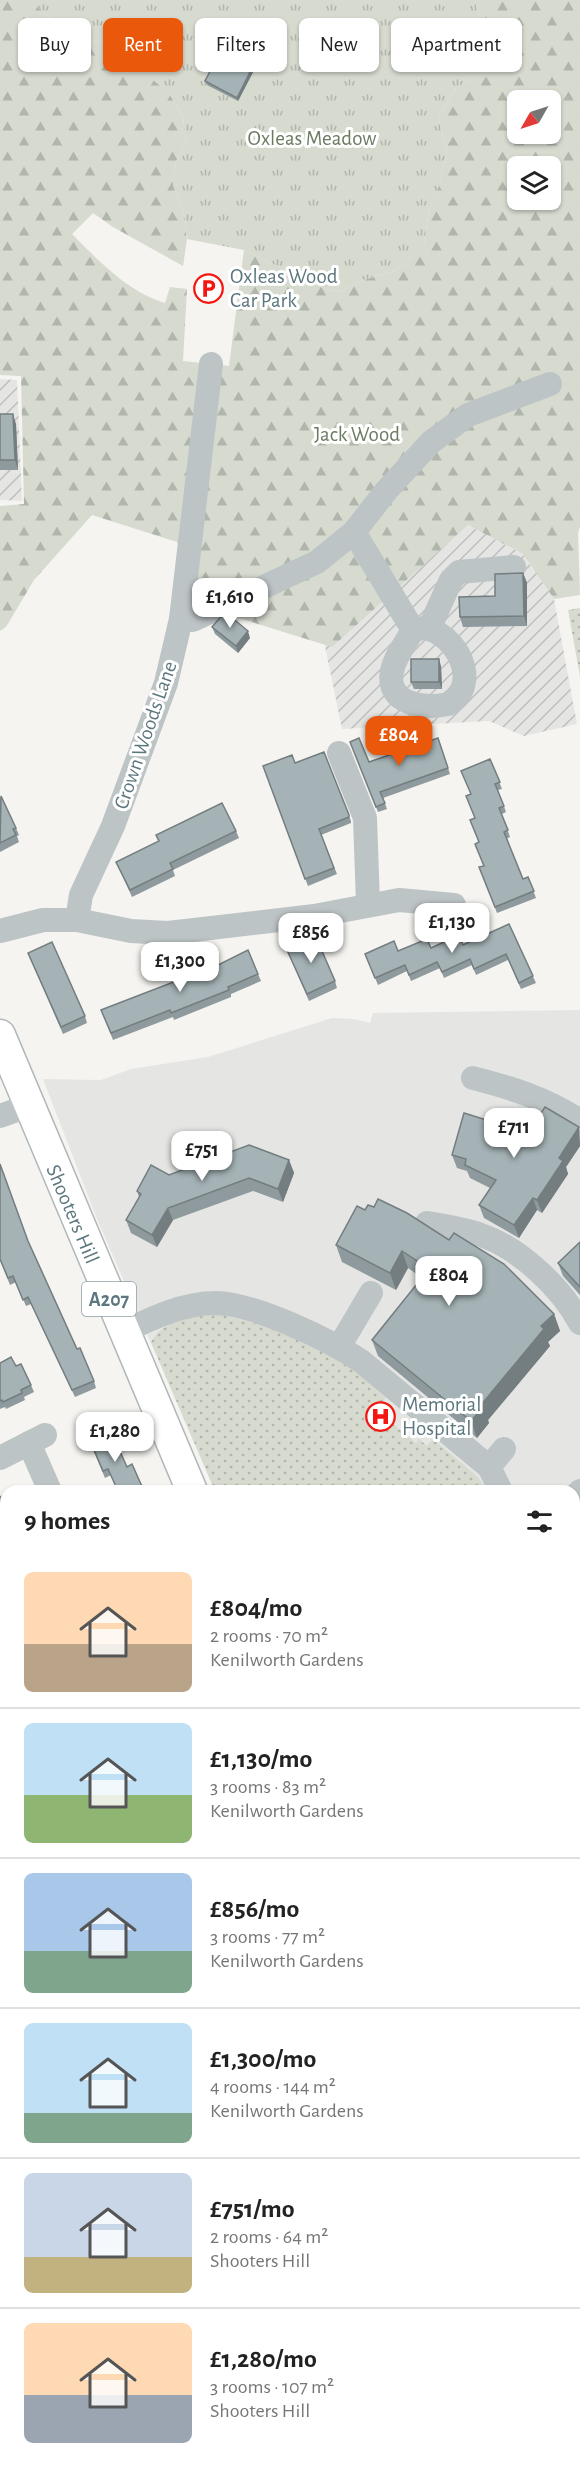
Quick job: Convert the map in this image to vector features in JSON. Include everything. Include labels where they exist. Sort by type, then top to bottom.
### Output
[{"type":"main road","name":"Shooters Hill","points":[[0,1035],[123,1332],[189,1485]]},
{"type":"street","name":"Crown Woods Lane","points":[[76,920],[81,895],[113,826],[166,683],[181,619],[211,364]]},
{"type":"street","points":[[181,619],[194,620],[317,562],[354,532],[386,491],[430,442],[468,415],[550,384]]},
{"type":"street","points":[[354,532],[421,629],[451,580],[459,572],[514,567]]},
{"type":"street","points":[[339,753],[365,818],[368,904]]},
{"type":"street","points":[[0,931],[43,920],[76,920],[131,931],[168,933],[314,916],[368,904],[399,900],[454,905]]},
{"type":"street","points":[[473,1078],[517,1089],[561,1109],[580,1122]]},
{"type":"street","points":[[0,1116],[28,1106]]},
{"type":"street","points":[[427,1222],[480,1234],[499,1243],[545,1279],[580,1323]]},
{"type":"street","points":[[339,1347],[371,1293]]},
{"type":"street","points":[[123,1332],[187,1307],[216,1303],[253,1310],[339,1347],[489,1467],[498,1485]]},
{"type":"street","points":[[0,1458],[37,1439],[49,1485]]},
{"type":"street","points":[[489,1467],[504,1449]]},
{"type":"shaded area","points":[[0,379],[17,380],[22,501],[0,500]]},
{"type":"shaded area","points":[[468,525],[523,554],[554,599],[577,724],[524,736],[489,721],[342,729],[322,632]]},
{"type":"shaded area","name":"Memorial Hospital","points":[[580,1010],[580,1485],[212,1485],[97,1219],[43,1079],[101,1080],[131,1069],[208,1057],[332,1018],[354,1019],[370,1023],[373,1013]]},
{"type":"green space","name":"Jack Wood","points":[[0,0],[37,0],[38,7],[50,18],[18,18],[18,72],[91,72],[91,40],[103,42],[103,72],[146,72],[169,93],[183,117],[186,141],[176,162],[173,185],[183,210],[187,239],[183,266],[113,227],[93,213],[72,234],[126,283],[151,298],[165,303],[170,287],[187,289],[183,361],[229,366],[244,250],[325,289],[339,292],[363,280],[395,271],[424,244],[429,210],[440,183],[447,151],[438,117],[455,89],[477,72],[522,72],[522,18],[479,18],[475,0],[580,0],[580,526],[578,533],[580,595],[554,599],[523,554],[468,525],[332,647],[197,605],[177,542],[92,515],[34,580],[6,627],[0,631],[0,506],[24,504],[21,376],[0,375]]},
{"type":"green space","name":"Oxleas Meadow","points":[[37,0],[475,0],[479,18],[391,18],[391,72],[477,72],[455,89],[438,117],[447,151],[440,183],[429,210],[424,244],[395,271],[363,280],[339,292],[325,289],[244,250],[187,239],[183,210],[173,185],[176,162],[186,141],[183,117],[169,93],[143,72],[183,72],[183,18],[103,18],[103,42],[91,40],[91,18],[50,18],[37,6]]},
{"type":"green space","points":[[580,608],[580,676],[568,610]]},
{"type":"green space","points":[[215,1314],[248,1321],[302,1339],[334,1355],[348,1364],[386,1398],[380,1406],[388,1413],[385,1417],[416,1443],[419,1439],[427,1446],[433,1439],[477,1476],[484,1485],[212,1485],[151,1342],[164,1328],[187,1318]]},
{"type":"building","points":[[210,72],[250,72],[237,98],[205,81]]},
{"type":"building","points":[[0,414],[13,414],[15,460],[0,460]]},
{"type":"building","points":[[523,573],[524,616],[460,617],[459,597],[495,596],[495,574]]},
{"type":"building","points":[[225,612],[248,631],[236,646],[212,627]]},
{"type":"building","points":[[411,659],[439,659],[439,682],[411,682]]},
{"type":"building","points":[[359,738],[369,762],[438,738],[448,768],[380,792],[385,803],[376,807],[350,742]]},
{"type":"building","points":[[324,752],[349,817],[319,829],[334,868],[305,879],[263,766],[292,755],[295,763]]},
{"type":"building","points":[[490,759],[500,782],[495,784],[504,806],[499,808],[508,830],[504,832],[523,879],[528,877],[534,891],[495,907],[479,867],[484,866],[475,844],[479,842],[470,820],[475,818],[466,796],[471,794],[461,771]]},
{"type":"building","points":[[1,796],[16,828],[13,829],[16,835],[0,843]]},
{"type":"building","points":[[222,803],[236,831],[170,863],[173,869],[130,890],[116,862],[159,841],[156,835]]},
{"type":"building","points":[[509,924],[533,976],[519,983],[506,954],[474,969],[470,959],[442,972],[437,962],[409,975],[405,965],[375,978],[365,954],[394,941],[398,951],[427,939],[431,948],[459,935],[463,945]]},
{"type":"building","points":[[315,935],[335,981],[307,994],[286,948]]},
{"type":"building","points":[[52,942],[85,1016],[61,1027],[28,953]]},
{"type":"building","points":[[248,950],[258,974],[228,987],[229,990],[111,1033],[101,1010],[189,976],[190,979]]},
{"type":"building","points":[[545,1107],[579,1127],[559,1158],[563,1161],[537,1200],[533,1198],[514,1225],[479,1205],[496,1180],[465,1165],[466,1159],[452,1155],[464,1113],[496,1123],[524,1139]]},
{"type":"building","points":[[249,1145],[289,1160],[278,1189],[249,1178],[168,1208],[152,1235],[126,1220],[141,1194],[137,1191],[151,1165],[169,1175]]},
{"type":"building","points":[[0,1164],[28,1241],[94,1381],[72,1390],[28,1297],[23,1300],[13,1276],[8,1278],[0,1259]]},
{"type":"building","name":"Memorial Hospital","points":[[378,1199],[407,1213],[449,1240],[454,1233],[504,1264],[554,1314],[541,1326],[544,1329],[481,1405],[483,1407],[471,1421],[372,1340],[429,1269],[402,1251],[390,1273],[336,1245],[357,1206],[365,1210],[368,1205],[374,1207]]},
{"type":"building","points":[[580,1242],[580,1287],[558,1263]]},
{"type":"building","points":[[11,1357],[16,1366],[21,1364],[31,1385],[21,1390],[22,1393],[3,1402],[0,1401],[0,1363]]},
{"type":"building","points":[[110,1429],[127,1467],[132,1464],[141,1485],[115,1485],[108,1469],[103,1471],[89,1438]]},
{"type":"place","name":"Oxleas Wood Car Park","points":[[209,288]]},
{"type":"place","name":"Memorial Hospital","points":[[381,1416]]}]
